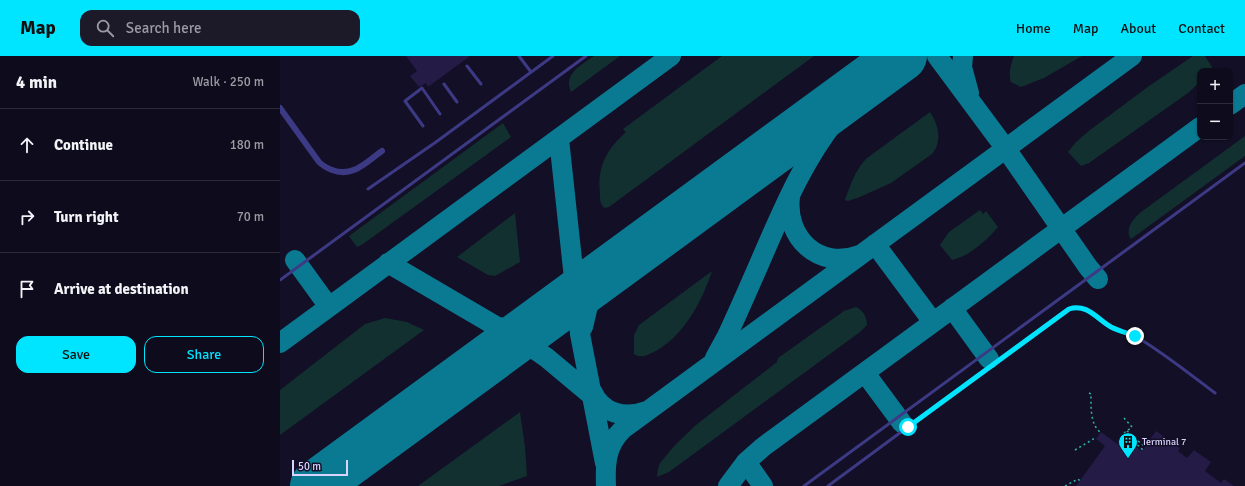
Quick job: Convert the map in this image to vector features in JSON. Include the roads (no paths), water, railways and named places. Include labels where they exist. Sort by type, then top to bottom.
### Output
[{"type":"street","points":[[280,108],[319,162],[325,167],[336,171],[350,172],[382,151]]},
{"type":"lane","points":[[518,56],[531,72]]},
{"type":"lane","points":[[368,189],[436,142],[553,56]]},
{"type":"lane","points":[[280,280],[586,56]]},
{"type":"lane","points":[[467,66],[481,84]]},
{"type":"lane","points":[[444,84],[457,102]]},
{"type":"lane","points":[[423,126],[405,101],[422,88],[440,114]]},
{"type":"lane","points":[[804,486],[1245,163]]},
{"type":"lane","points":[[828,486],[1065,311],[1073,308],[1088,310],[1109,326],[1140,339],[1216,393]]},
{"type":"place","name":"Terminal 7","points":[[1128,459]]}]
